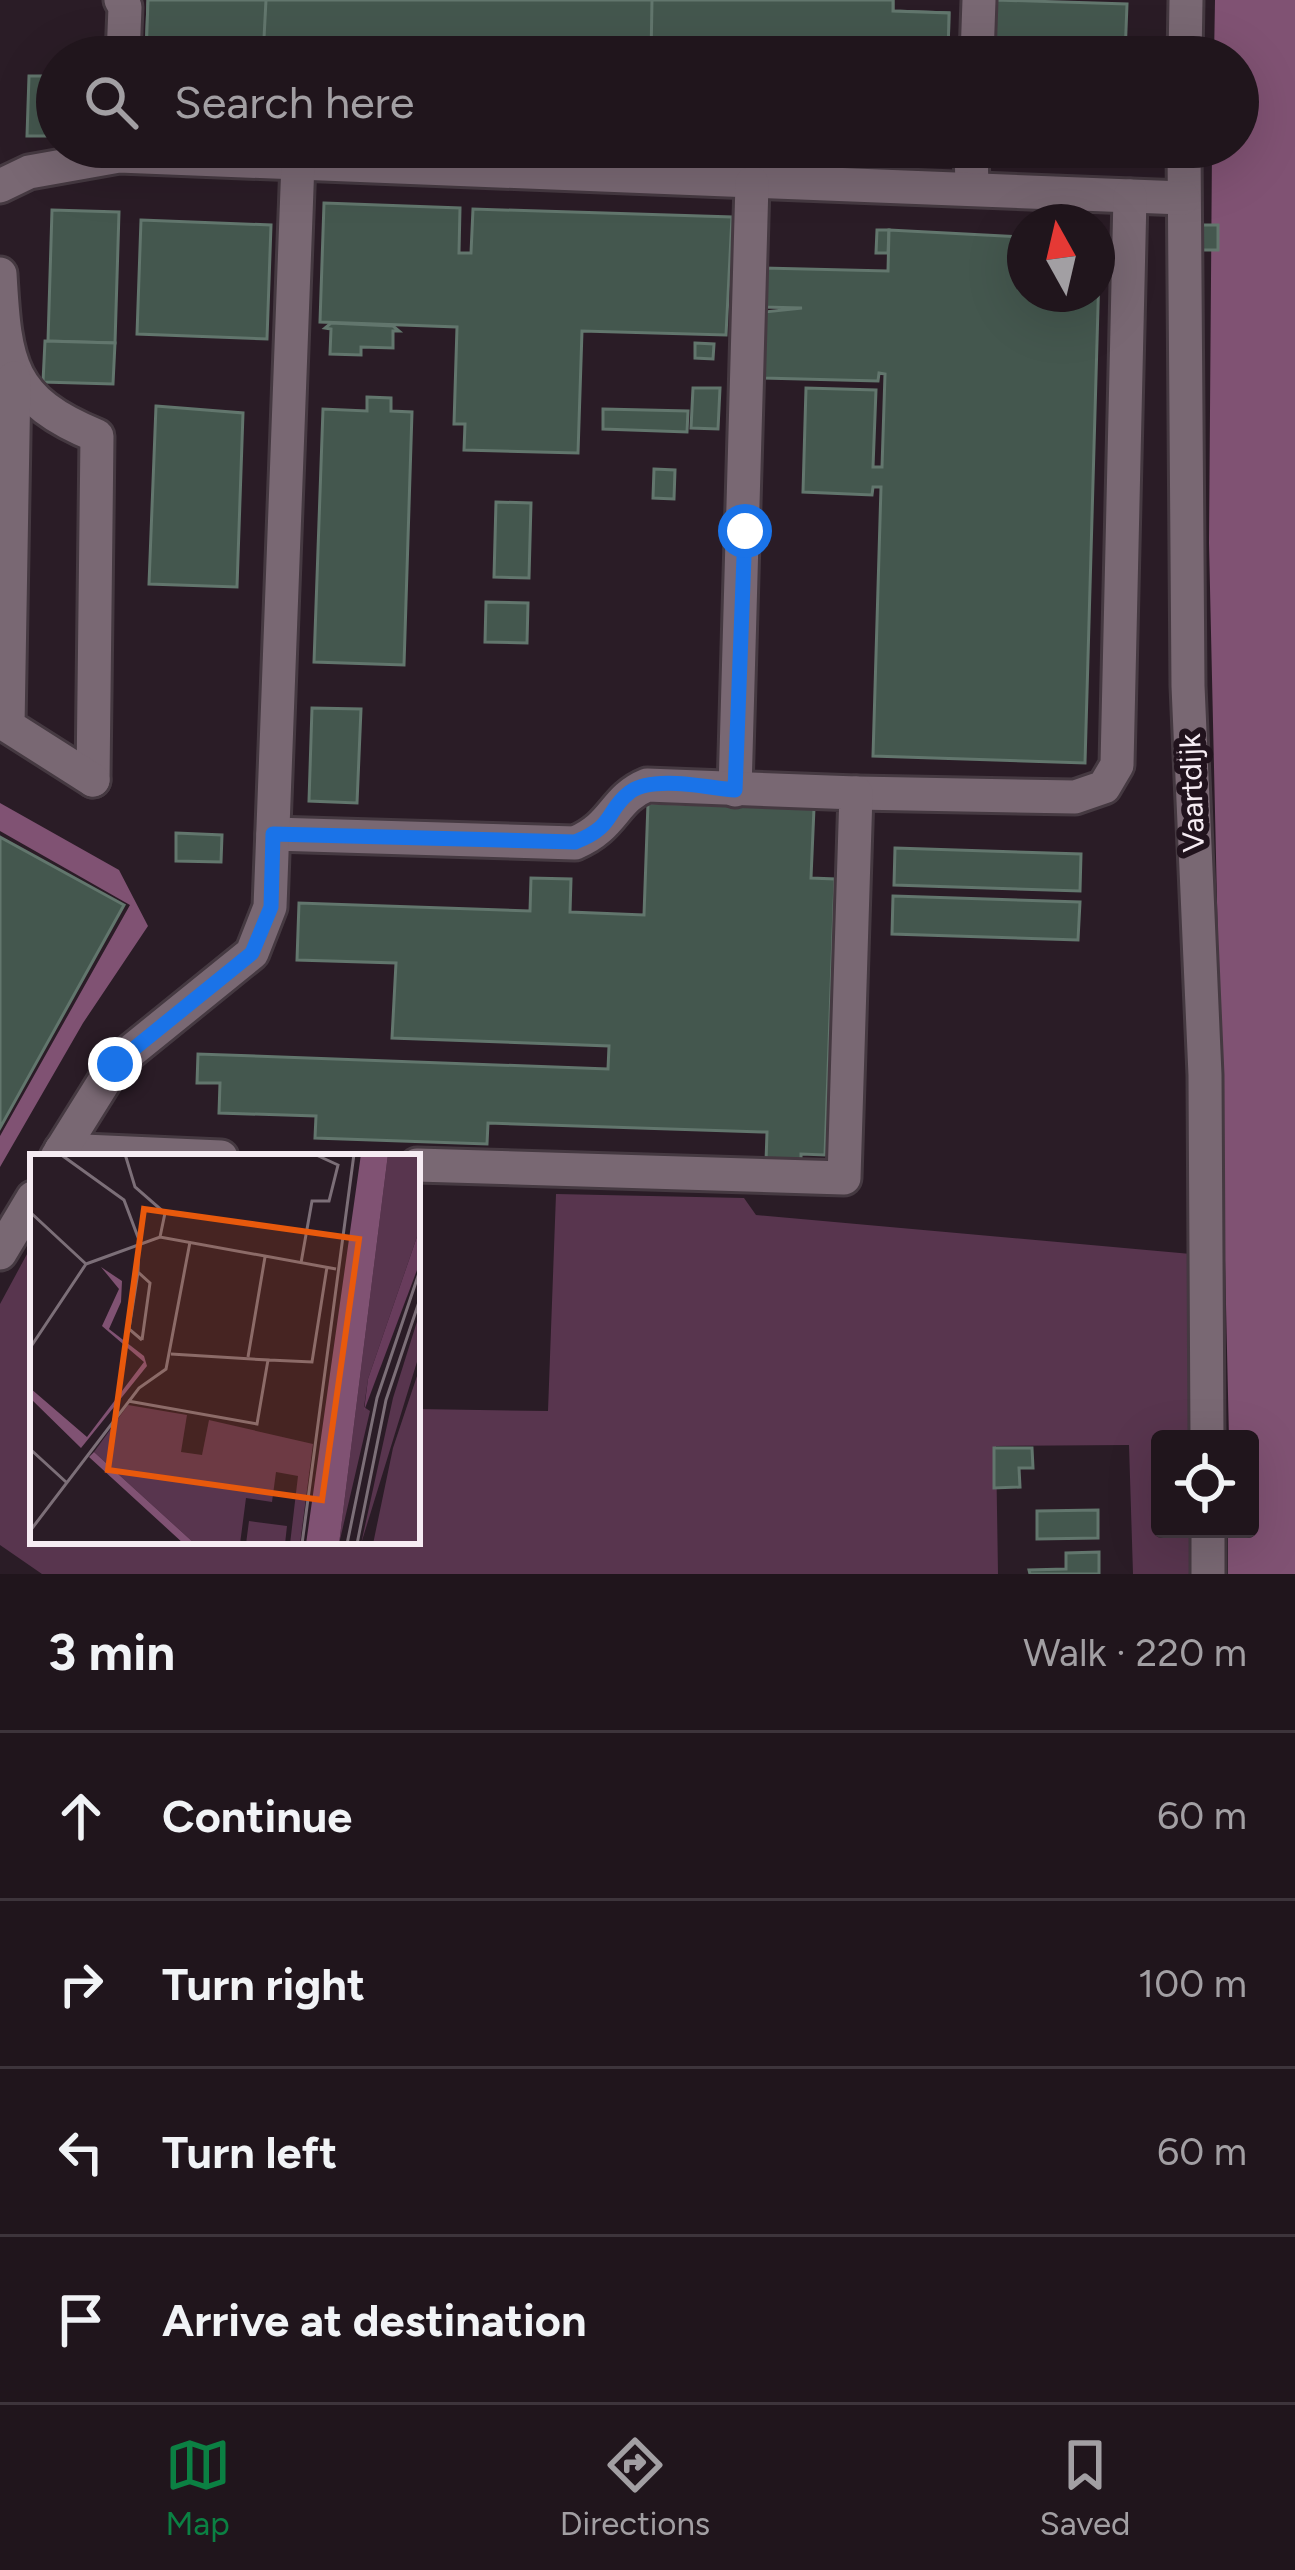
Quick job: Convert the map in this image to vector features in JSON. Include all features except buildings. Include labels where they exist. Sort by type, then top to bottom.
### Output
[{"type":"street","points":[[121,0],[124,36]]},
{"type":"street","points":[[978,36],[980,0]]},
{"type":"street","points":[[1185,36],[1186,0]]},
{"type":"street","points":[[0,186],[47,168]]},
{"type":"street","points":[[59,1154],[115,1064],[252,953],[271,907],[298,168]]},
{"type":"street","points":[[428,168],[1183,198]]},
{"type":"street","points":[[971,168],[972,188]]},
{"type":"street","name":"Vaartdijk","points":[[1184,168],[1188,686],[1204,1075],[1207,1430]]},
{"type":"street","points":[[735,790],[752,183]]},
{"type":"street","points":[[273,834],[575,842],[601,832],[628,793],[647,785],[1075,797],[1104,787],[1117,765],[1130,196]]},
{"type":"street","points":[[0,274],[14,378],[8,726],[93,779],[97,436],[56,420],[14,378]]},
{"type":"street","points":[[420,1166],[844,1178],[856,793]]},
{"type":"street","points":[[0,1253],[30,1203]]},
{"type":"street","points":[[1208,1538],[1208,1574]]},
{"type":"shaded area","points":[[1215,0],[1295,0],[1295,1574],[1228,1574],[1228,1538],[1259,1538],[1259,1430],[1229,1430],[1209,543],[1212,168],[1259,168],[1259,36],[1214,36]]},
{"type":"shaded area","points":[[0,803],[119,870],[148,926],[83,1023],[0,1167],[0,1136],[130,905],[0,831]]},
{"type":"shaded area","points":[[556,1194],[744,1198],[756,1215],[1191,1254],[1194,1430],[1151,1430],[1151,1538],[1195,1538],[1195,1574],[1133,1574],[1129,1445],[996,1446],[998,1574],[42,1574],[0,1545],[0,1304],[30,1249],[30,1544],[420,1544],[420,1409],[548,1411]]},
{"type":"route","points":[[115,1064],[252,953],[271,907],[273,834],[575,842],[601,832],[628,793],[647,785],[735,790],[745,531]]}]
